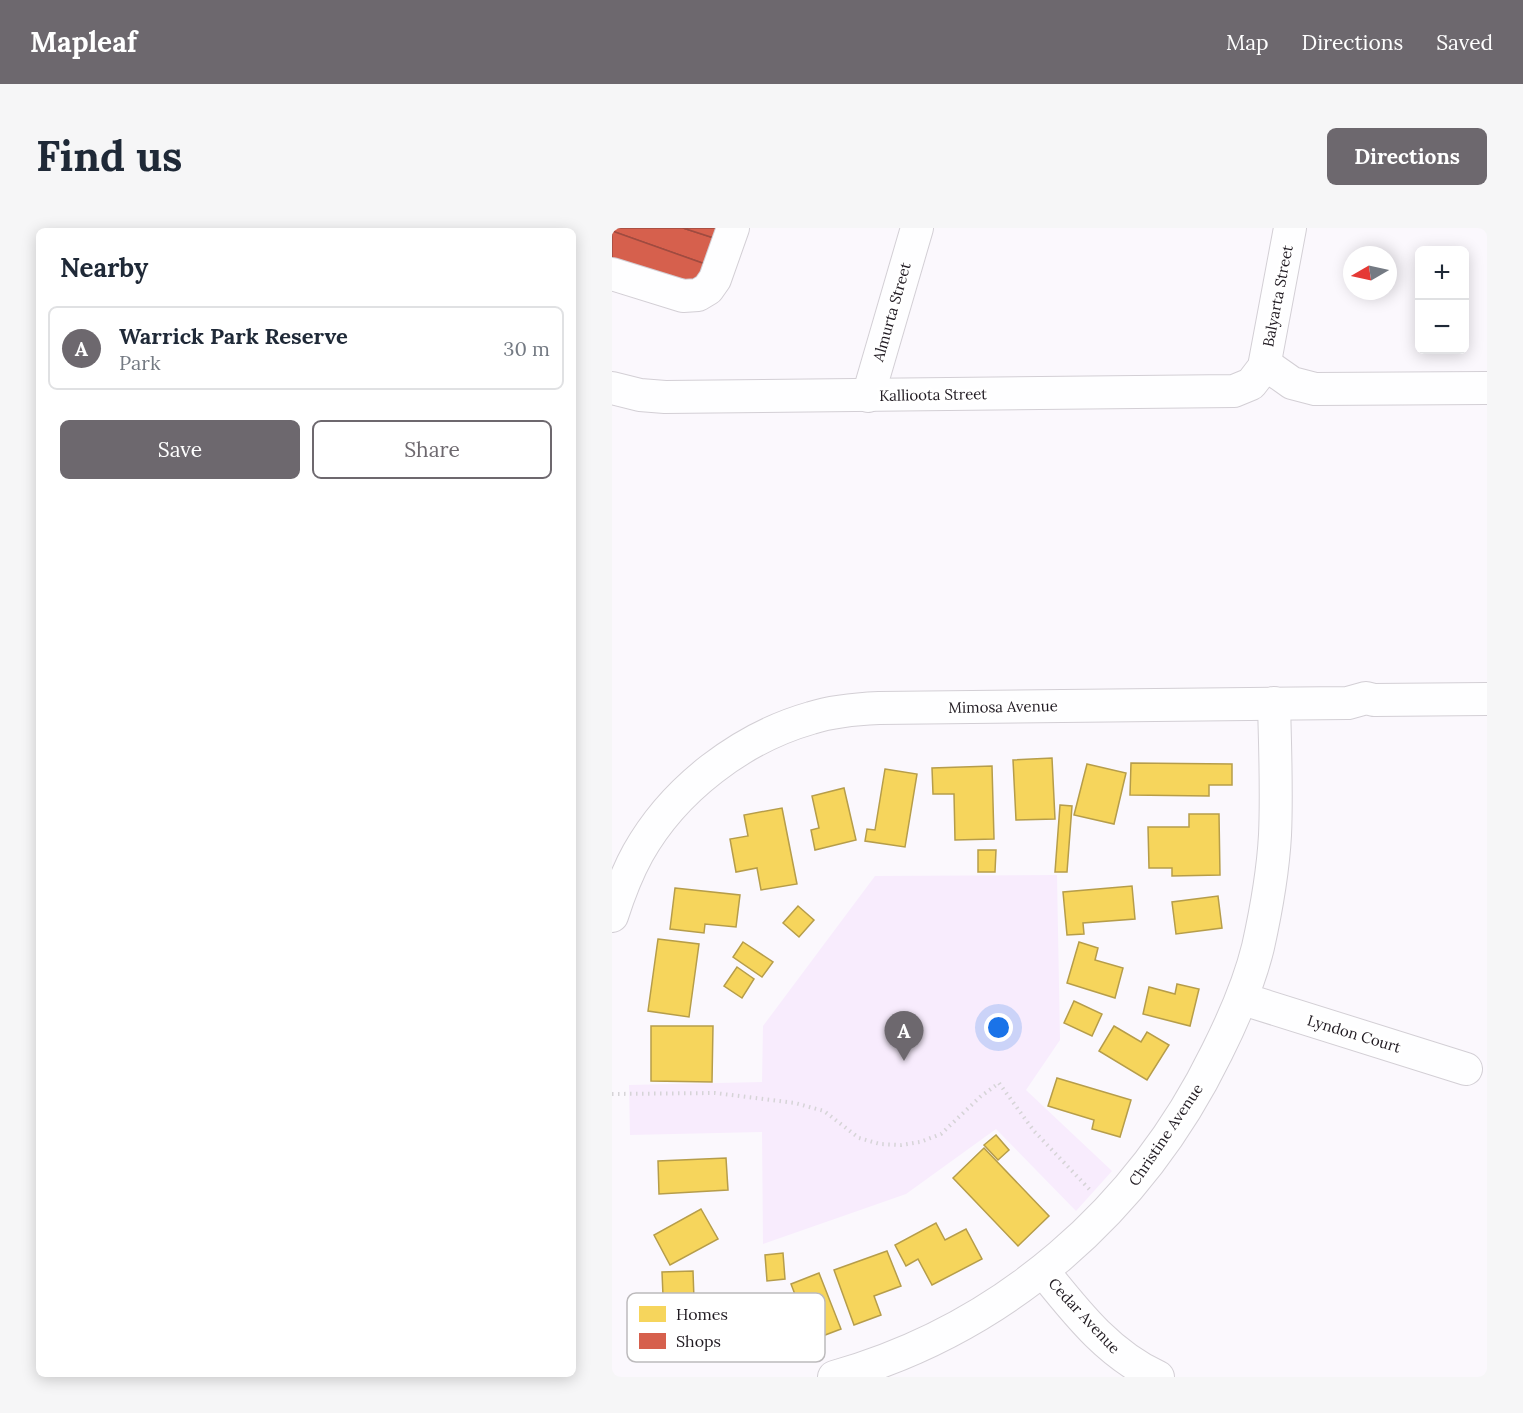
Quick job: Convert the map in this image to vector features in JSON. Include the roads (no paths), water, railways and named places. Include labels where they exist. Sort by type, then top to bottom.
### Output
[{"type":"street","points":[[612,274],[683,296],[698,295],[708,289],[715,279],[733,228]]},
{"type":"street","name":"Almurta Street","points":[[867,396],[917,228]]},
{"type":"street","name":"Balyarta Street","points":[[1259,373],[1290,228]]},
{"type":"street","points":[[1259,373],[1297,385],[1330,390],[1487,388]]},
{"type":"street","name":"Kallioota Street","points":[[612,388],[665,398],[1226,392],[1241,389],[1259,373]]},
{"type":"street","name":"Mimosa Avenue","points":[[612,916],[638,852],[668,811],[709,771],[756,742],[794,723],[813,717],[860,709],[918,707],[1348,703],[1366,698],[1374,700],[1487,699]]},
{"type":"street","name":"Christine Avenue","points":[[834,1377],[872,1365],[940,1335],[997,1303],[1043,1270],[1110,1210],[1152,1161],[1190,1104],[1243,999],[1262,924],[1275,835],[1274,703]]},
{"type":"street","name":"Lyndon Court","points":[[1243,999],[1466,1069]]},
{"type":"street","name":"Cedar Avenue","points":[[1043,1270],[1074,1309],[1103,1340],[1127,1361],[1158,1377]]},
{"type":"place","name":"Warrick Park Reserve","points":[[904,1061]]}]
